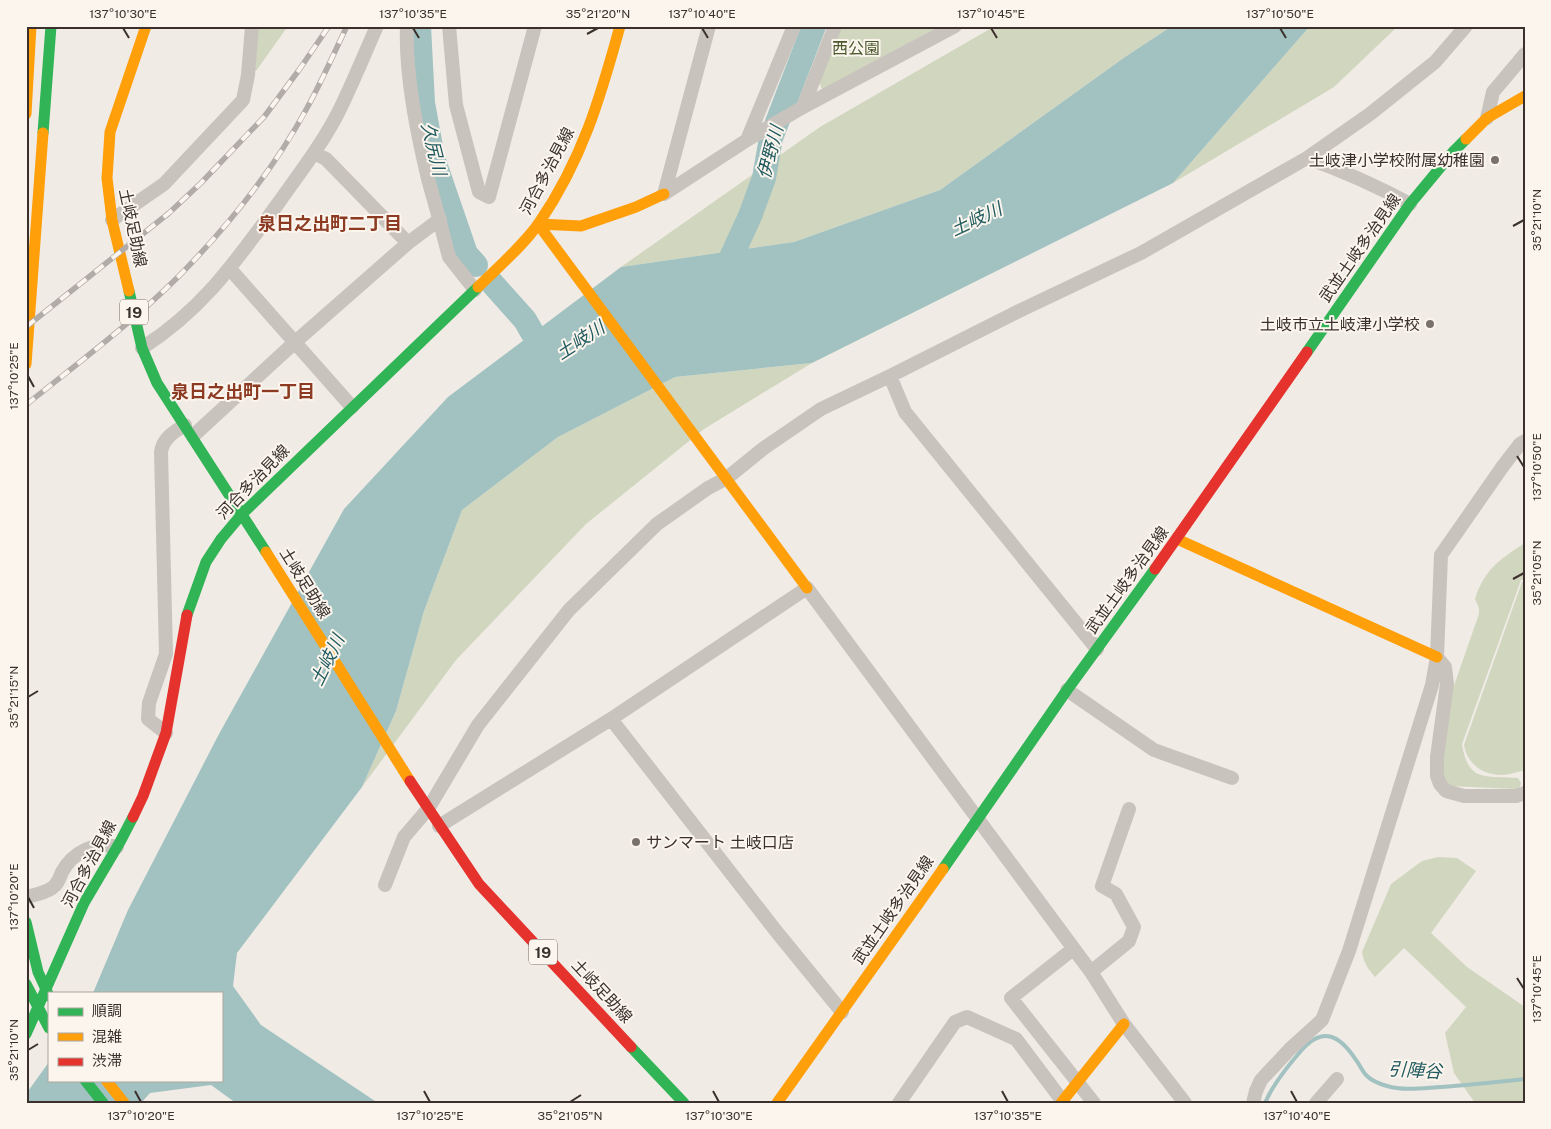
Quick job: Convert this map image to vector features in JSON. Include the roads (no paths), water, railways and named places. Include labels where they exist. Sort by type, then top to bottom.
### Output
[{"type":"main road","points":[[26,114],[31,26]]},
{"type":"main road","points":[[26,364],[50,26]]},
{"type":"main road","name":"土岐足助線","points":[[146,26],[110,132],[106,178],[112,220],[142,348],[158,383],[439,826],[480,884],[684,1103]]},
{"type":"main road","name":"河合多治見線","points":[[26,1034],[84,903],[117,847],[143,796],[166,733],[187,616],[206,562],[221,539],[242,514],[475,290],[538,224],[570,171],[585,139],[600,98],[620,26]]},
{"type":"main road","name":"武並土岐多治見線","points":[[777,1103],[1067,690],[1177,539],[1410,204],[1453,152],[1488,118],[1525,96]]},
{"type":"main road","points":[[538,224],[581,226],[636,207],[664,194]]},
{"type":"main road","points":[[538,224],[808,588]]},
{"type":"main road","points":[[1177,539],[1437,657]]},
{"type":"main road","points":[[26,922],[38,972],[48,994]]},
{"type":"main road","points":[[27,985],[48,1026]]},
{"type":"main road","points":[[1062,1102],[1124,1024]]},
{"type":"main road","points":[[87,1082],[103,1103]]},
{"type":"main road","points":[[108,1082],[124,1103]]},
{"type":"street","points":[[112,220],[164,184],[243,100],[248,75],[252,26]]},
{"type":"street","points":[[142,348],[164,333],[196,306],[230,269],[314,153],[338,114],[377,26]]},
{"type":"street","points":[[407,26],[413,103],[429,181],[449,257],[475,290]]},
{"type":"street","points":[[448,26],[456,105],[479,192],[489,197],[536,26]]},
{"type":"street","points":[[664,194],[709,26]]},
{"type":"street","points":[[747,140],[794,26]]},
{"type":"street","points":[[803,107],[836,26]]},
{"type":"street","points":[[664,194],[747,140],[803,107],[955,26]]},
{"type":"street","points":[[385,885],[404,837],[428,808],[478,725],[569,610],[657,524],[820,409],[1141,252],[1307,158],[1370,114],[1435,62],[1466,26]]},
{"type":"street","points":[[1488,118],[1493,92],[1525,54]]},
{"type":"street","points":[[314,153],[326,160],[408,242]]},
{"type":"street","points":[[1307,158],[1331,166],[1385,190],[1410,204]]},
{"type":"street","points":[[166,733],[148,719],[149,703],[166,654],[162,445],[166,439],[189,430],[294,343],[408,242],[440,219]]},
{"type":"street","points":[[230,269],[352,407]]},
{"type":"street","points":[[890,376],[905,412],[1097,649]]},
{"type":"street","points":[[1253,1103],[1261,1080],[1290,1049],[1322,1020],[1353,953],[1432,685],[1437,657],[1441,555],[1520,444],[1525,441]]},
{"type":"street","points":[[439,826],[612,720],[808,588],[1091,972],[1124,1024],[1185,1103]]},
{"type":"street","points":[[1437,657],[1445,667],[1448,684],[1437,757],[1440,784],[1446,791],[1464,796],[1516,796],[1525,792]]},
{"type":"street","points":[[1067,690],[1154,750],[1232,778]]},
{"type":"street","points":[[612,720],[776,931],[842,1012]]},
{"type":"street","points":[[1091,972],[1129,941],[1134,927],[1116,894],[1102,886],[1129,809]]},
{"type":"street","points":[[26,897],[50,890],[58,882],[70,861],[84,850],[107,844],[117,847]]},
{"type":"street","points":[[1073,949],[1011,998],[1094,1103]]},
{"type":"street","points":[[899,1103],[955,1022],[967,1017],[1016,1039],[1062,1102]]},
{"type":"street","points":[[1316,1103],[1337,1079]]},
{"type":"water","name":"土岐川","points":[[1172,26],[1310,26],[1173,183],[812,363],[675,377],[558,437],[462,510],[424,611],[396,711],[362,787],[237,953],[233,986],[261,1025],[378,1103],[236,1103],[211,1085],[150,1093],[141,1103],[26,1103],[26,1094],[48,1063],[48,1082],[222,1082],[222,992],[93,992],[128,910],[219,734],[344,509],[448,397],[621,267],[794,242],[940,190],[1125,57]]},
{"type":"waterway","name":"久尻川","points":[[419,26],[423,103],[433,158],[466,254],[476,265]]},
{"type":"waterway","name":"伊野川","points":[[722,277],[750,216],[764,178],[771,138],[814,26]]},
{"type":"waterway","name":"久尻川","points":[[492,283],[525,320],[548,360]]},
{"type":"waterway","name":"引陣谷","points":[[1265,1103],[1276,1082],[1300,1052],[1308,1044],[1323,1036],[1330,1036],[1343,1044],[1369,1078],[1393,1088],[1407,1089],[1525,1079]]},
{"type":"railway","points":[[26,327],[169,213],[201,183],[264,117],[329,26]]},
{"type":"railway","points":[[26,405],[143,310],[179,276],[232,217],[265,175],[294,131],[318,88],[347,26]]},
{"type":"place","name":"土岐津小学校附属幼稚園","points":[[1495,160]]},
{"type":"place","name":"土岐市立土岐津小学校","points":[[1430,324]]},
{"type":"place","name":"サンマート 土岐口店","points":[[636,842]]},
{"type":"district","name":"泉日之出町二丁目","points":[[330,223]]},
{"type":"district","name":"泉日之出町一丁目","points":[[243,391]]},
{"type":"park label","name":"西公園","points":[[856,48]]}]
